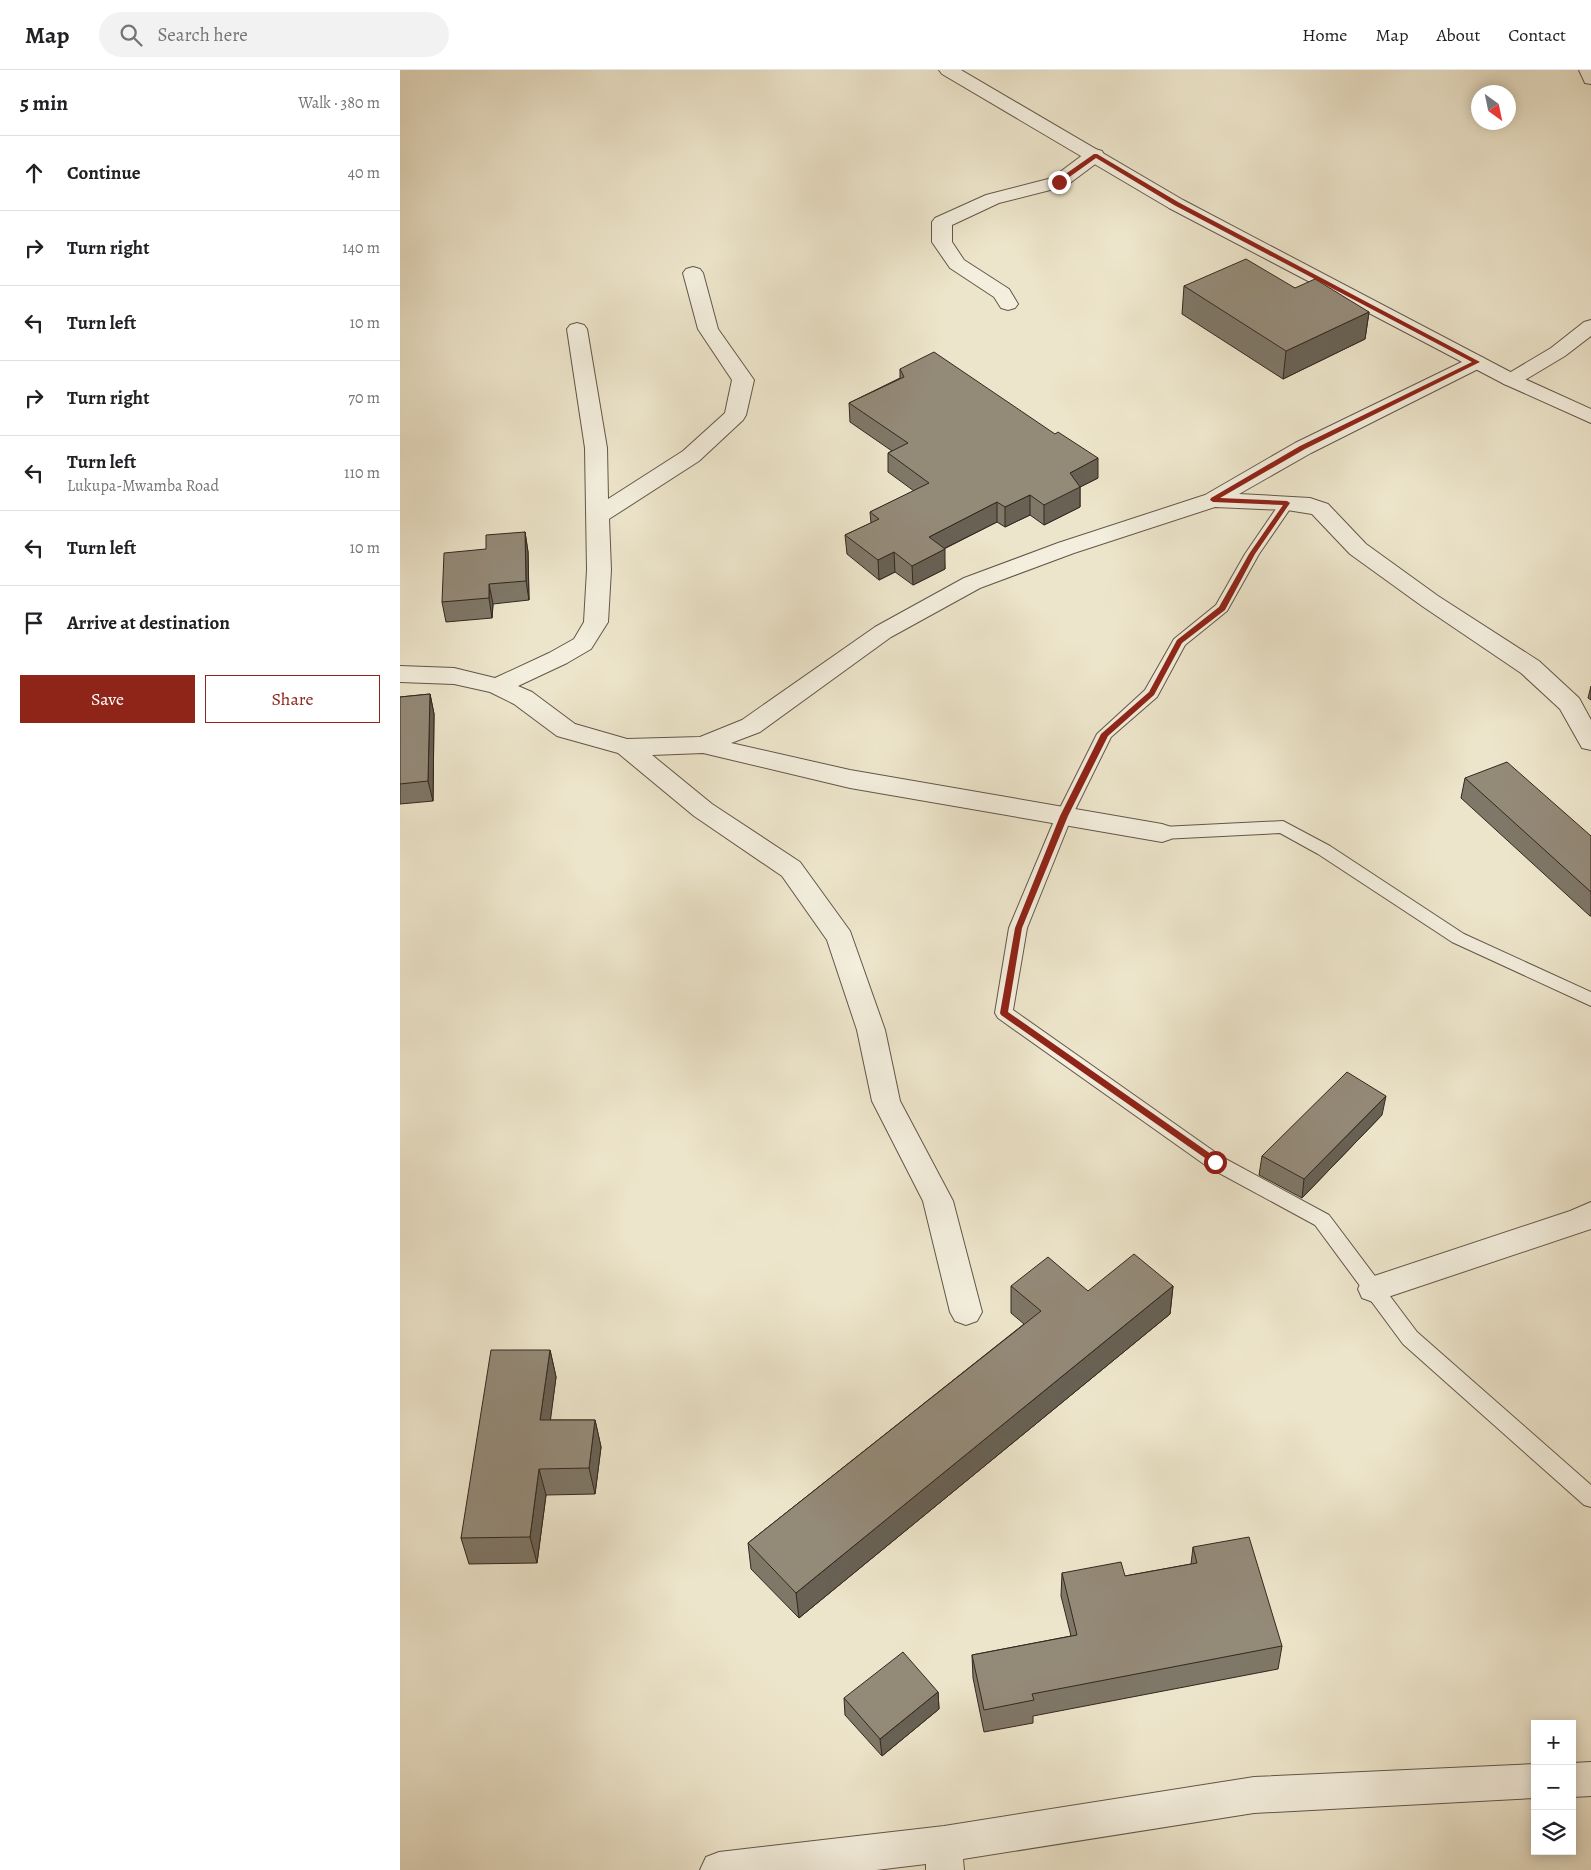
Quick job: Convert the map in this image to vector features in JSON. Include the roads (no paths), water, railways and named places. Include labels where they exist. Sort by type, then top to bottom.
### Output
[{"type":"street","points":[[948,70],[1096,155],[1176,204],[1511,380],[1591,418]]},
{"type":"street","points":[[1588,70],[1591,79]]},
{"type":"street","points":[[1008,304],[1002,293],[957,264],[942,242],[942,222],[992,199],[1059,182],[1096,155]]},
{"type":"street","points":[[598,516],[691,456],[735,415],[743,380],[708,329],[693,273]]},
{"type":"street","points":[[1511,380],[1558,352],[1591,326]]},
{"type":"street","points":[[497,686],[558,658],[583,644],[596,622],[599,570],[596,448],[577,329]]},
{"type":"street","points":[[703,746],[751,726],[883,632],[972,583],[1066,548],[1213,500],[1303,448],[1477,362]]},
{"type":"street","points":[[1213,500],[1287,503],[1310,505],[1320,509],[1358,549],[1430,601],[1530,667],[1570,704],[1591,742]]},
{"type":"street","points":[[400,674],[454,676],[497,686],[523,698],[566,730],[627,747],[703,746],[850,779],[1162,833]]},
{"type":"street","points":[[627,747],[703,810],[792,869],[840,938],[871,1030],[886,1101],[938,1202],[966,1312]]},
{"type":"street","points":[[1373,1289],[1581,1220],[1591,1214]]},
{"type":"street","points":[[1576,1780],[1591,1779]]},
{"type":"street","points":[[719,1870],[945,1857],[1254,1795],[1531,1781]]},
{"type":"lane","points":[[1287,503],[1252,554],[1222,608],[1179,642],[1152,693],[1105,734],[1064,816],[1018,928],[1004,1013],[1215,1162],[1322,1220],[1410,1338],[1591,1498]]},
{"type":"lane","points":[[1162,833],[1283,827],[1324,850],[1458,938],[1591,999]]}]
